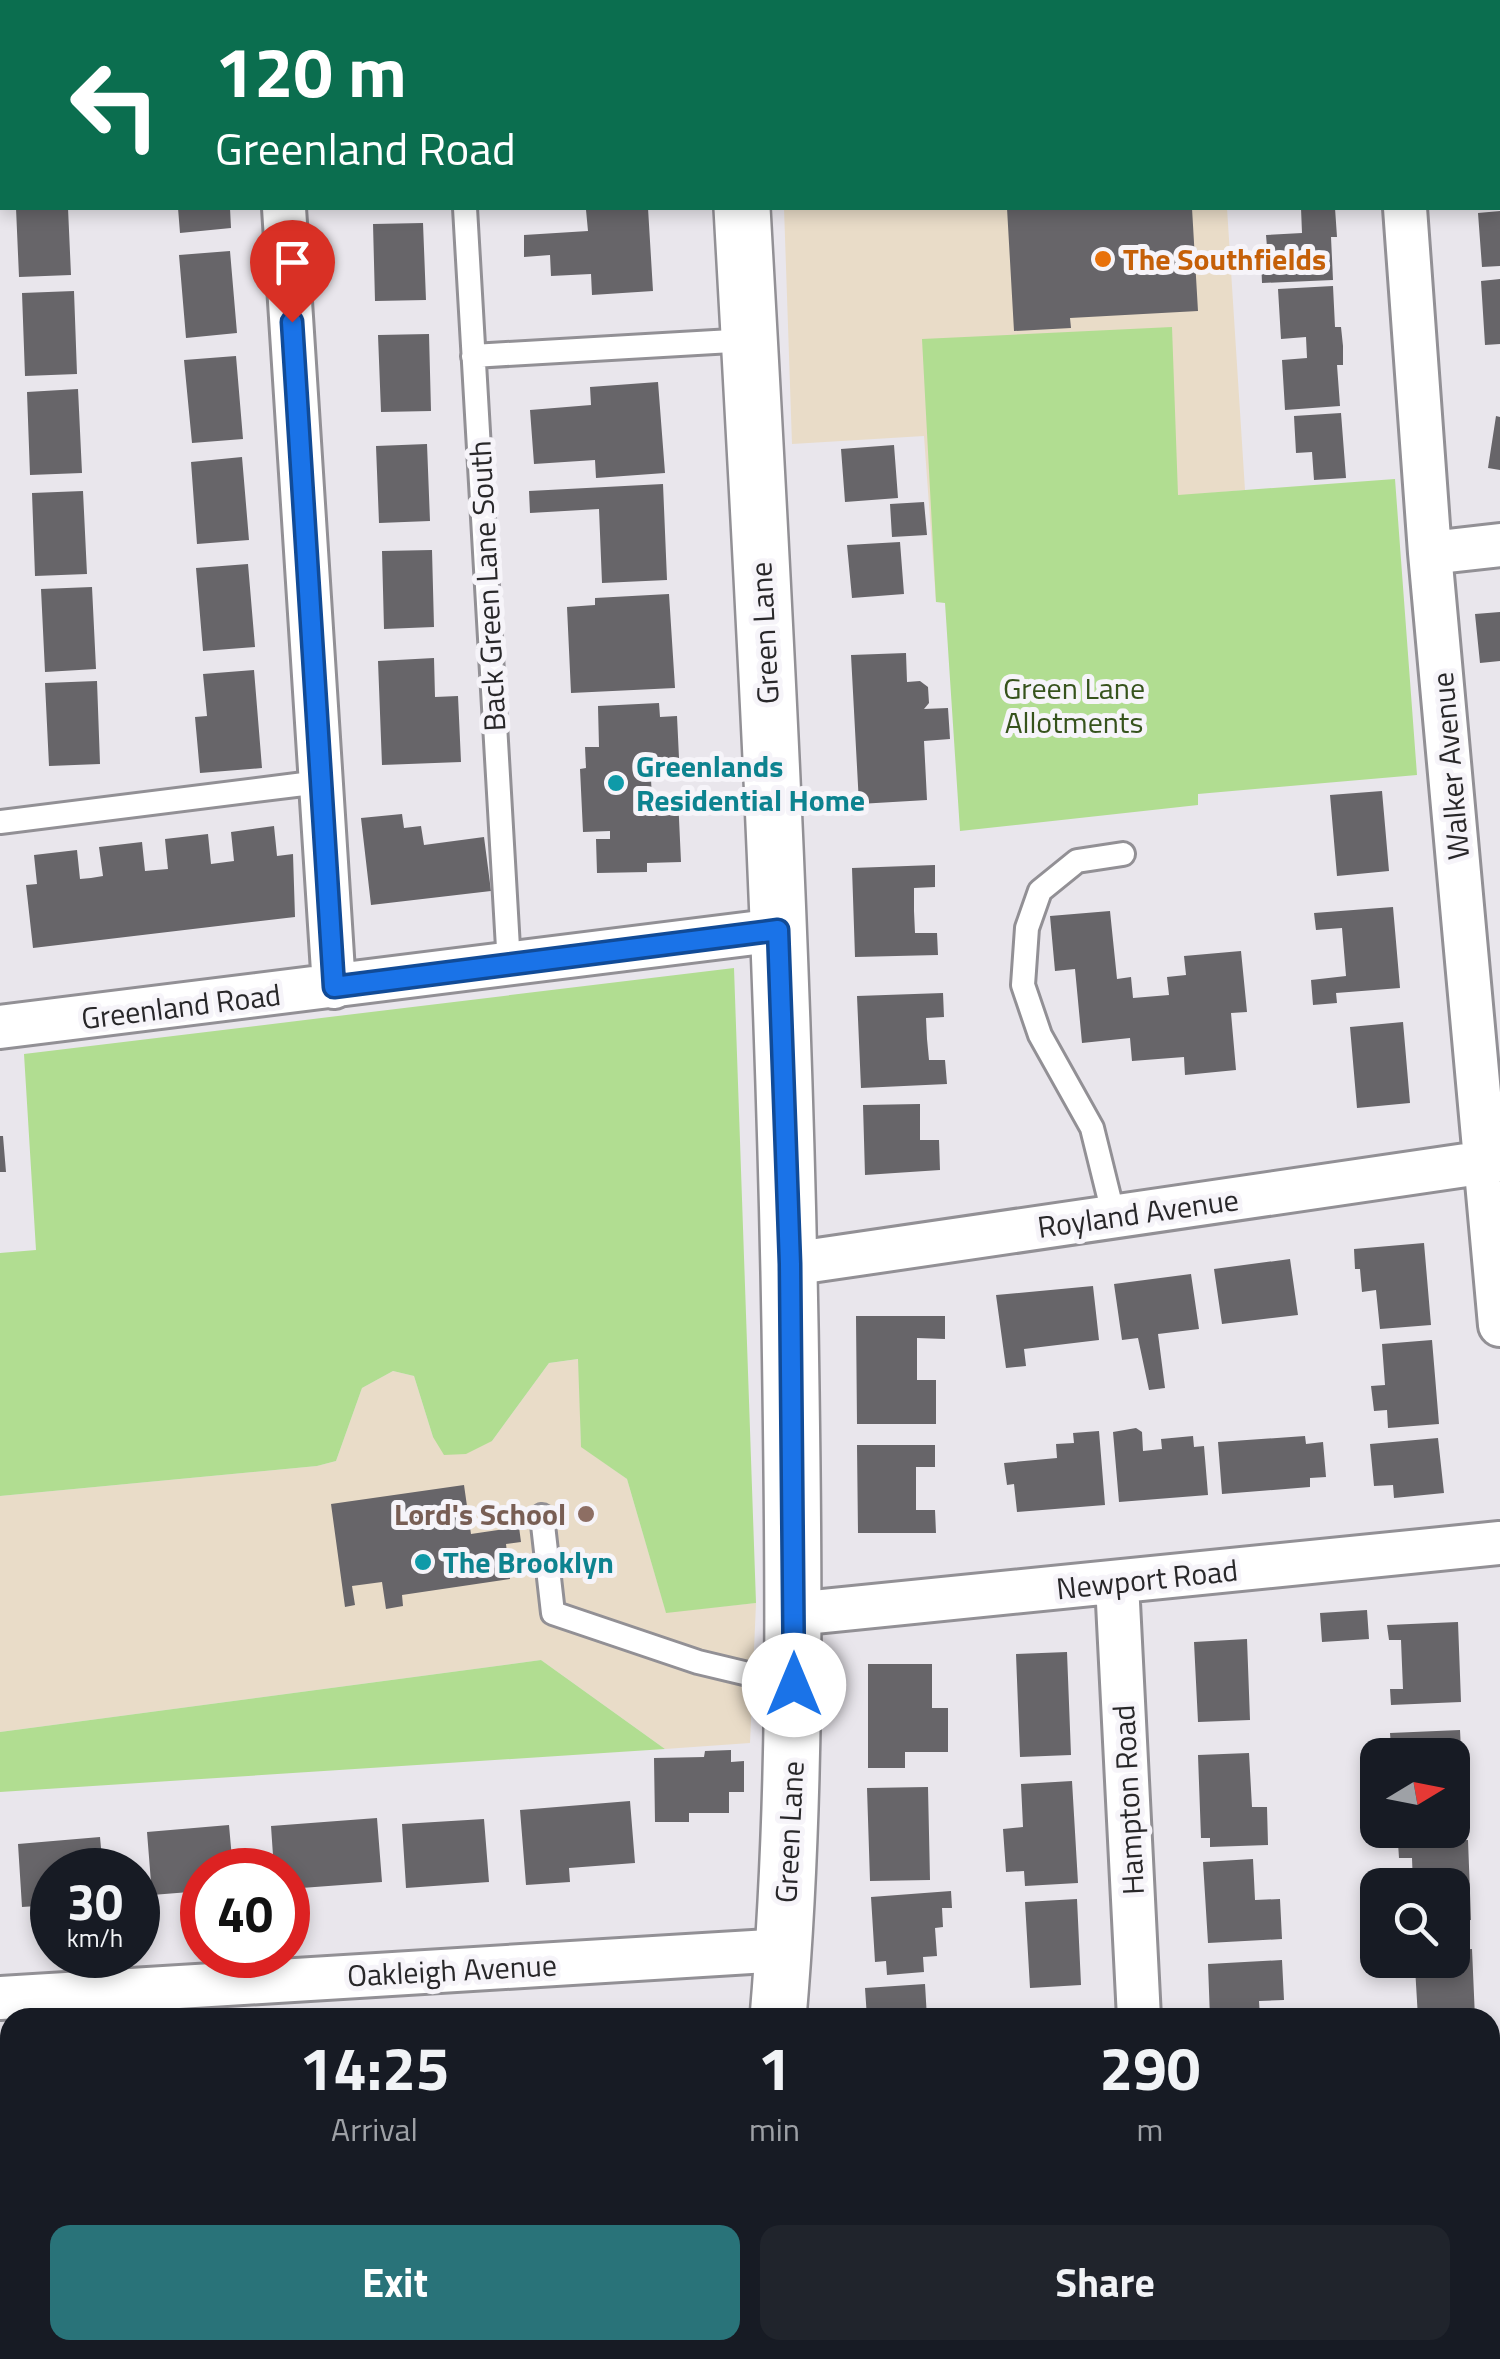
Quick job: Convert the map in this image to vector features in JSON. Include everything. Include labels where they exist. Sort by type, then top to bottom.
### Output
[{"type":"street","points":[[284,210],[334,987]]},
{"type":"street","name":"Green Lane","points":[[742,210],[778,930],[790,1264],[793,1775],[779,2008]]},
{"type":"street","name":"Walker Avenue","points":[[1404,210],[1430,553],[1493,1162],[1500,1325]]},
{"type":"street","points":[[1430,553],[1500,545]]},
{"type":"street","name":"Greenland Road","points":[[0,1027],[778,930]]},
{"type":"street","name":"Royland Avenue","points":[[790,1264],[1493,1162]]},
{"type":"street","name":"Newport Road","points":[[794,1614],[1500,1543]]},
{"type":"street","name":"Hampton Road","points":[[1117,1583],[1138,2008]]},
{"type":"street","name":"Oakleigh Avenue","points":[[0,1998],[784,1950]]},
{"type":"lane","name":"Back Green Lane South","points":[[465,210],[508,966]]},
{"type":"lane","points":[[473,356],[749,340]]},
{"type":"lane","points":[[0,822],[320,782]]},
{"type":"lane","points":[[1114,1217],[1092,1128],[1040,1035],[1023,985],[1026,928],[1040,890],[1077,860],[1123,854]]},
{"type":"lane","points":[[542,1516],[553,1613],[698,1662],[794,1685]]},
{"type":"shaded area","points":[[784,210],[1227,210],[1245,490],[1177,496],[1181,584],[936,602],[924,436],[792,444]]},
{"type":"shaded area","points":[[579,1359],[581,1446],[627,1479],[666,1612],[756,1603],[750,1743],[665,1749],[541,1660],[0,1732],[0,1496],[317,1466],[336,1461],[362,1388],[393,1371],[414,1376],[433,1437],[492,1441],[549,1363]]},
{"type":"green space","name":"Green Lane Allotments","points":[[1172,327],[1178,495],[1395,479],[1417,775],[1198,794],[1198,805],[960,831],[945,603],[936,602],[922,339]]},
{"type":"green space","points":[[734,968],[756,1603],[666,1613],[627,1479],[581,1447],[578,1359],[549,1363],[492,1441],[466,1454],[444,1455],[433,1437],[414,1376],[393,1371],[362,1388],[336,1461],[317,1466],[0,1496],[0,1253],[36,1250],[24,1054]]},
{"type":"green space","points":[[541,1660],[665,1749],[0,1792],[0,1732]]},
{"type":"building","points":[[16,210],[68,210],[71,275],[19,277]]},
{"type":"building","points":[[178,210],[230,210],[231,228],[180,233]]},
{"type":"building","points":[[586,210],[648,210],[653,291],[592,295],[591,274],[551,276],[550,255],[524,257],[524,235],[588,231]]},
{"type":"building","name":"The Southfields","points":[[1007,210],[1192,210],[1198,311],[1070,318],[1071,328],[1014,331]]},
{"type":"building","points":[[1301,210],[1335,210],[1337,237],[1331,237],[1333,280],[1262,283],[1261,259],[1268,259],[1266,235],[1302,233]]},
{"type":"building","points":[[1500,211],[1500,266],[1482,267],[1478,213]]},
{"type":"building","points":[[423,223],[426,300],[375,301],[373,224]]},
{"type":"building","points":[[230,251],[237,333],[186,338],[179,255]]},
{"type":"building","points":[[1500,279],[1500,344],[1485,345],[1481,281]]},
{"type":"building","points":[[1333,286],[1335,327],[1341,327],[1343,346],[1343,365],[1337,365],[1340,406],[1285,410],[1282,360],[1307,358],[1306,337],[1281,339],[1278,289]]},
{"type":"building","points":[[74,291],[77,374],[25,376],[22,293]]},
{"type":"building","points":[[429,334],[431,411],[381,412],[378,335]]},
{"type":"building","points":[[236,356],[243,439],[192,443],[184,360]]},
{"type":"building","points":[[658,382],[665,473],[596,478],[595,460],[534,464],[530,410],[591,405],[590,387]]},
{"type":"building","points":[[78,389],[82,473],[30,475],[27,392]]},
{"type":"building","points":[[1341,413],[1346,478],[1314,480],[1312,452],[1296,453],[1294,416]]},
{"type":"building","points":[[1496,416],[1500,417],[1500,470],[1488,468]]},
{"type":"building","points":[[427,444],[430,521],[379,523],[376,446]]},
{"type":"building","points":[[894,445],[898,498],[845,502],[841,449]]},
{"type":"building","points":[[242,457],[249,540],[197,544],[191,462]]},
{"type":"building","points":[[663,484],[667,580],[602,583],[599,509],[530,513],[529,491]]},
{"type":"building","points":[[83,491],[87,574],[35,576],[32,493]]},
{"type":"building","points":[[924,502],[927,535],[892,537],[890,504]]},
{"type":"building","points":[[900,542],[904,594],[852,598],[847,545]]},
{"type":"building","points":[[432,550],[434,627],[384,629],[382,551]]},
{"type":"building","points":[[248,564],[255,647],[203,651],[196,568]]},
{"type":"building","points":[[92,587],[96,669],[45,672],[41,589]]},
{"type":"building","points":[[669,594],[675,688],[571,693],[567,607],[595,605],[595,598]]},
{"type":"building","points":[[1500,612],[1500,661],[1480,663],[1475,614]]},
{"type":"building","points":[[906,653],[907,682],[920,681],[928,687],[929,703],[924,709],[948,708],[950,739],[924,741],[927,800],[859,804],[851,655]]},
{"type":"building","points":[[434,658],[435,697],[458,696],[461,762],[382,765],[378,661]]},
{"type":"building","points":[[254,670],[262,768],[200,773],[195,717],[207,716],[203,674]]},
{"type":"building","points":[[97,681],[100,764],[49,766],[45,683]]},
{"type":"building","name":"Greenlands Residential Home","points":[[659,703],[660,717],[677,716],[679,758],[650,759],[652,799],[678,797],[681,862],[647,863],[647,872],[597,873],[596,839],[610,839],[610,831],[583,832],[580,769],[586,768],[585,747],[599,747],[598,706]]},
{"type":"building","points":[[1382,791],[1389,871],[1337,876],[1330,795]]},
{"type":"building","points":[[402,814],[404,828],[421,826],[424,845],[484,837],[491,891],[371,905],[361,818]]},
{"type":"building","points":[[274,826],[277,856],[293,854],[295,917],[33,948],[26,885],[37,884],[34,855],[77,850],[80,879],[91,878],[103,876],[99,847],[142,842],[145,871],[168,869],[165,839],[208,834],[211,864],[234,861],[231,832]]},
{"type":"building","points":[[935,865],[935,887],[914,888],[914,911],[915,933],[937,933],[938,955],[855,957],[852,868]]},
{"type":"building","points":[[1393,907],[1400,988],[1336,993],[1337,1003],[1313,1005],[1311,980],[1346,976],[1342,928],[1316,930],[1314,913]]},
{"type":"building","points":[[1110,911],[1117,979],[1131,977],[1133,998],[1169,995],[1167,977],[1186,975],[1184,956],[1241,951],[1247,1012],[1231,1013],[1236,1070],[1185,1075],[1184,1057],[1132,1061],[1130,1038],[1082,1043],[1075,969],[1055,971],[1050,916]]},
{"type":"building","points":[[943,993],[944,1017],[926,1018],[929,1060],[945,1060],[947,1084],[861,1088],[857,996]]},
{"type":"building","points":[[1403,1022],[1410,1103],[1357,1108],[1350,1027]]},
{"type":"building","points":[[920,1104],[920,1140],[939,1140],[940,1170],[865,1175],[863,1105]]},
{"type":"building","points":[[3,1136],[6,1172],[0,1172]]},
{"type":"building","points":[[1424,1243],[1431,1325],[1380,1329],[1376,1290],[1362,1292],[1354,1249]]},
{"type":"building","points":[[1290,1259],[1298,1315],[1222,1324],[1214,1269]]},
{"type":"building","points":[[1191,1274],[1199,1329],[1158,1334],[1165,1388],[1149,1390],[1138,1338],[1122,1340],[1114,1284]]},
{"type":"building","points":[[1093,1286],[1099,1340],[1024,1349],[1026,1366],[1006,1368],[996,1295]]},
{"type":"building","points":[[856,1316],[945,1316],[945,1339],[917,1338],[917,1380],[936,1380],[936,1424],[857,1424]]},
{"type":"building","points":[[1432,1340],[1439,1424],[1388,1428],[1387,1410],[1374,1411],[1371,1386],[1385,1385],[1382,1344]]},
{"type":"building","points":[[1136,1428],[1142,1432],[1143,1451],[1162,1449],[1161,1439],[1193,1436],[1194,1447],[1204,1446],[1208,1495],[1119,1502],[1113,1432]]},
{"type":"building","points":[[1099,1431],[1105,1505],[1017,1512],[1014,1484],[1007,1485],[1004,1463],[1057,1458],[1056,1444],[1074,1443],[1073,1433]]},
{"type":"building","points":[[1305,1436],[1306,1444],[1323,1442],[1326,1477],[1310,1478],[1310,1487],[1222,1494],[1218,1442]]},
{"type":"building","points":[[1438,1438],[1444,1493],[1394,1498],[1393,1485],[1374,1486],[1370,1444]]},
{"type":"building","points":[[857,1445],[935,1445],[935,1467],[916,1467],[916,1510],[935,1510],[936,1533],[858,1533]]},
{"type":"building","name":"The Brooklyn","points":[[464,1485],[471,1534],[519,1527],[521,1542],[506,1544],[510,1579],[402,1595],[403,1606],[386,1609],[382,1582],[352,1586],[355,1605],[345,1607],[331,1504]]},
{"type":"building","points":[[1367,1610],[1369,1639],[1322,1642],[1320,1613]]},
{"type":"building","points":[[1458,1622],[1461,1702],[1391,1705],[1390,1689],[1403,1689],[1401,1640],[1389,1640],[1387,1625]]},
{"type":"building","points":[[1247,1639],[1250,1720],[1198,1722],[1194,1642]]},
{"type":"building","points":[[1067,1652],[1071,1755],[1020,1757],[1016,1654]]},
{"type":"building","points":[[868,1664],[932,1664],[932,1708],[948,1708],[948,1752],[905,1752],[905,1768],[868,1768]]},
{"type":"building","points":[[1460,1730],[1460,1738],[1390,1738],[1390,1733]]},
{"type":"building","points":[[731,1750],[731,1762],[744,1761],[744,1792],[729,1792],[729,1813],[689,1813],[689,1822],[655,1822],[654,1758],[704,1757],[705,1751]]},
{"type":"building","points":[[1249,1753],[1252,1807],[1267,1807],[1268,1845],[1210,1847],[1210,1838],[1201,1838],[1198,1755]]},
{"type":"building","points":[[1072,1781],[1078,1883],[1025,1886],[1024,1871],[1006,1872],[1003,1829],[1023,1827],[1021,1784]]},
{"type":"building","points":[[928,1787],[930,1880],[870,1881],[867,1788]]},
{"type":"building","points":[[630,1801],[635,1863],[569,1868],[570,1882],[526,1885],[520,1810]]},
{"type":"building","points":[[377,1818],[382,1882],[310,1887],[310,1848],[272,1848],[271,1826]]},
{"type":"building","points":[[484,1819],[489,1882],[406,1888],[402,1824]]},
{"type":"building","points":[[229,1825],[231,1848],[180,1848],[180,1893],[160,1894],[160,1848],[148,1848],[147,1832]]},
{"type":"building","points":[[100,1837],[101,1848],[30,1848],[30,1906],[22,1907],[18,1844]]},
{"type":"building","points":[[1398,1848],[1468,1848],[1469,1868],[1412,1868],[1412,1858],[1399,1858]]},
{"type":"building","points":[[1253,1859],[1255,1900],[1280,1899],[1282,1939],[1208,1943],[1203,1862]]},
{"type":"building","points":[[951,1891],[952,1908],[942,1908],[943,1927],[935,1928],[937,1956],[923,1957],[924,1972],[887,1975],[886,1961],[875,1962],[871,1897]]},
{"type":"building","points":[[1077,1899],[1081,1985],[1030,1988],[1025,1902]]},
{"type":"building","points":[[1472,1949],[1475,2008],[1417,2008],[1416,1978],[1470,1978]]},
{"type":"building","points":[[1282,1960],[1284,2000],[1259,2001],[1259,2008],[1210,2008],[1208,1964]]},
{"type":"building","points":[[925,1984],[926,2008],[866,2008],[865,1988]]},
{"type":"place","name":"The Southfields","points":[[1103,259]]},
{"type":"place","name":"Greenlands Residential Home","points":[[616,783]]},
{"type":"place","name":"Lord's School","points":[[586,1514]]},
{"type":"place","name":"The Brooklyn","points":[[423,1562]]},
{"type":"route","points":[[292,322],[334,987],[778,930],[790,1264],[794,1685]]}]
